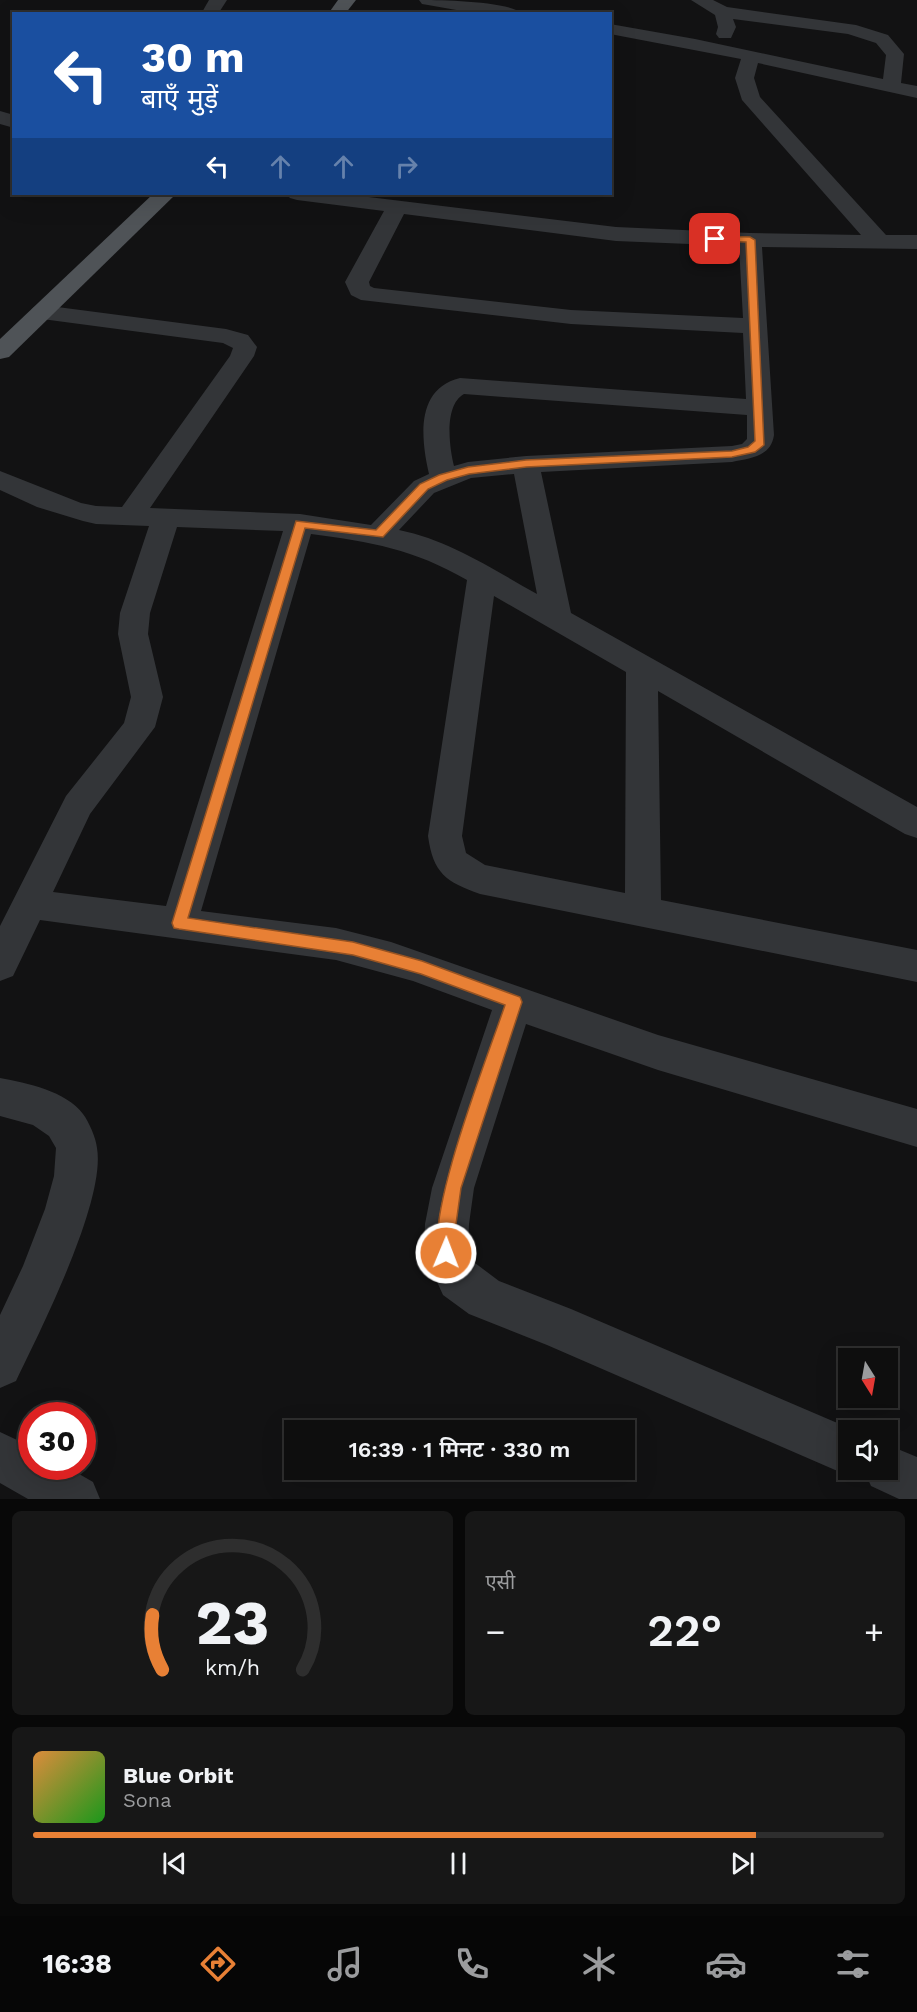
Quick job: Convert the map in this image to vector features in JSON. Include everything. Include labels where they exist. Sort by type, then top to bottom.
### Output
[{"type":"main road","points":[[338,12],[347,0]]},
{"type":"main road","points":[[0,352],[164,195]]},
{"type":"street","points":[[428,0],[498,12]]},
{"type":"street","points":[[700,0],[723,12],[850,29],[882,39],[895,54],[891,87]]},
{"type":"street","points":[[757,16],[768,0]]},
{"type":"street","points":[[718,49],[727,27],[723,12]]},
{"type":"street","points":[[612,29],[718,49],[917,92]]},
{"type":"street","points":[[751,57],[743,78],[744,86],[752,100],[880,242]]},
{"type":"street","points":[[305,195],[616,234],[750,240],[880,242],[914,248]]},
{"type":"street","points":[[397,207],[357,282],[359,290],[369,295],[571,317],[754,326]]},
{"type":"street","points":[[379,534],[424,487],[443,478],[468,471],[526,464],[732,454],[751,450],[760,442],[750,240]]},
{"type":"street","points":[[42,312],[226,336],[239,340],[245,347],[242,356],[130,516]]},
{"type":"street","points":[[443,478],[435,444],[437,424],[441,403],[447,393],[460,386],[758,408]]},
{"type":"street","points":[[526,464],[557,619]]},
{"type":"street","points":[[0,479],[39,499],[68,510],[96,515],[300,523],[379,534],[428,548],[482,576],[917,824]]},
{"type":"street","points":[[0,965],[78,806],[139,727],[147,697],[133,634],[135,613],[166,517]]},
{"type":"street","points":[[179,923],[300,523]]},
{"type":"street","points":[[482,576],[445,836],[447,856],[458,869],[480,879],[917,966]]},
{"type":"street","points":[[642,668],[643,911]]},
{"type":"street","points":[[31,904],[348,947],[422,967],[573,1024],[737,1077],[917,1128]]},
{"type":"street","points":[[514,1002],[453,1188],[447,1224],[446,1253],[459,1279],[486,1298],[555,1324],[838,1447]]},
{"type":"street","points":[[0,1097],[45,1110],[71,1130],[78,1158],[73,1187],[54,1247],[0,1365]]},
{"type":"street","points":[[0,1456],[76,1499]]},
{"type":"street","points":[[898,1473],[917,1482]]},
{"type":"route","points":[[446,1253],[447,1224],[453,1188],[514,1002],[422,967],[371,952],[336,944],[179,923],[300,523],[379,534],[424,487],[443,478],[468,471],[526,464],[732,454],[751,450],[760,442],[750,240],[715,239]]}]
